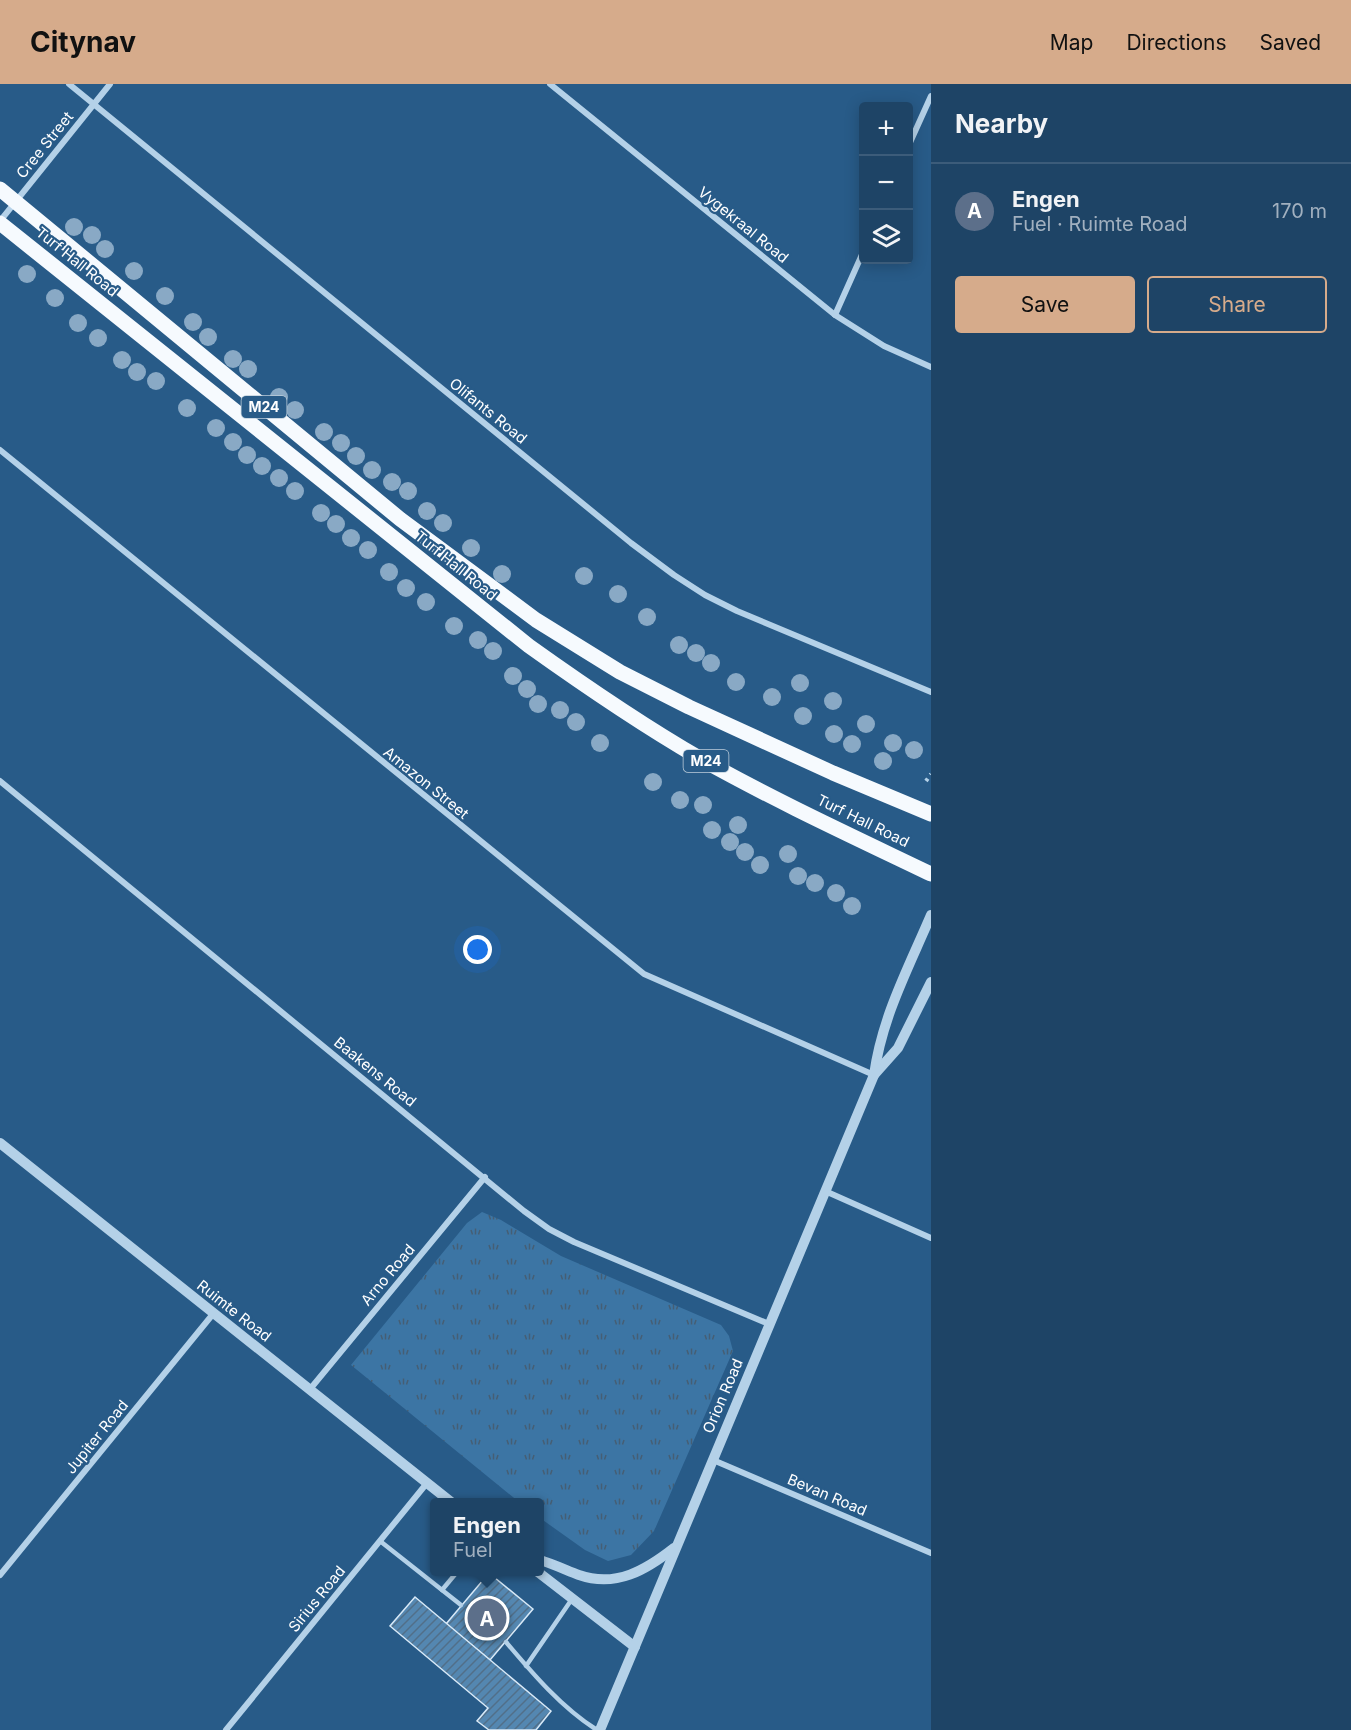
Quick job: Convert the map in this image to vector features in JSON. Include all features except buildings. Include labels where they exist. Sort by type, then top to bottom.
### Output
[{"type":"main road","name":"Turf Hall Road","points":[[0,189],[400,519],[536,620],[620,672],[689,707],[763,742],[931,814]]},
{"type":"main road","name":"Turf Hall Road","points":[[0,222],[519,639],[582,685],[662,736],[745,783],[931,874]]},
{"type":"street","name":"Olifants Road","points":[[69,84],[622,536],[674,575],[705,595],[737,610],[931,692]]},
{"type":"street","name":"Cree Street","points":[[0,222],[110,84]]},
{"type":"street","name":"Vygekraal Road","points":[[550,84],[835,315],[884,346],[931,367]]},
{"type":"street","points":[[913,138],[931,96]]},
{"type":"street","points":[[835,315],[859,261]]},
{"type":"street","name":"Amazon Street","points":[[0,450],[637,970],[666,986],[874,1075]]},
{"type":"street","name":"Baakens Road","points":[[0,781],[549,1229],[574,1242],[769,1324]]},
{"type":"street","name":"Orion Road","points":[[599,1730],[874,1075],[878,1044],[893,1002],[931,915]]},
{"type":"street","name":"Orion Road","points":[[874,1075],[898,1048],[931,982]]},
{"type":"street","name":"Ruimte Road","points":[[0,1143],[446,1498]]},
{"type":"street","name":"Arno Road","points":[[310,1388],[485,1177]]},
{"type":"street","points":[[825,1191],[931,1238]]},
{"type":"street","name":"Jupiter Road","points":[[0,1575],[213,1314]]},
{"type":"street","name":"Bevan Road","points":[[713,1460],[931,1552]]},
{"type":"street","name":"Sirius Road","points":[[226,1730],[427,1483]]},
{"type":"street","points":[[544,1561],[580,1575],[598,1579],[616,1579],[634,1575],[652,1566],[677,1547]]},
{"type":"street","points":[[543,1576],[635,1647]]},
{"type":"lane","points":[[380,1541],[461,1605]]},
{"type":"lane","points":[[441,1590],[453,1576]]},
{"type":"lane","points":[[526,1666],[573,1598]]},
{"type":"lane","points":[[506,1642],[526,1666],[580,1720],[599,1730]]},
{"type":"path","points":[[926,781],[931,774]]},
{"type":"green space","points":[[482,1212],[501,1220],[561,1256],[721,1325],[729,1336],[733,1351],[654,1531],[631,1555],[608,1561],[585,1550],[544,1521],[544,1498],[514,1498],[351,1365],[467,1223]]},
{"type":"place","name":"Engen","points":[[487,1618]]}]
